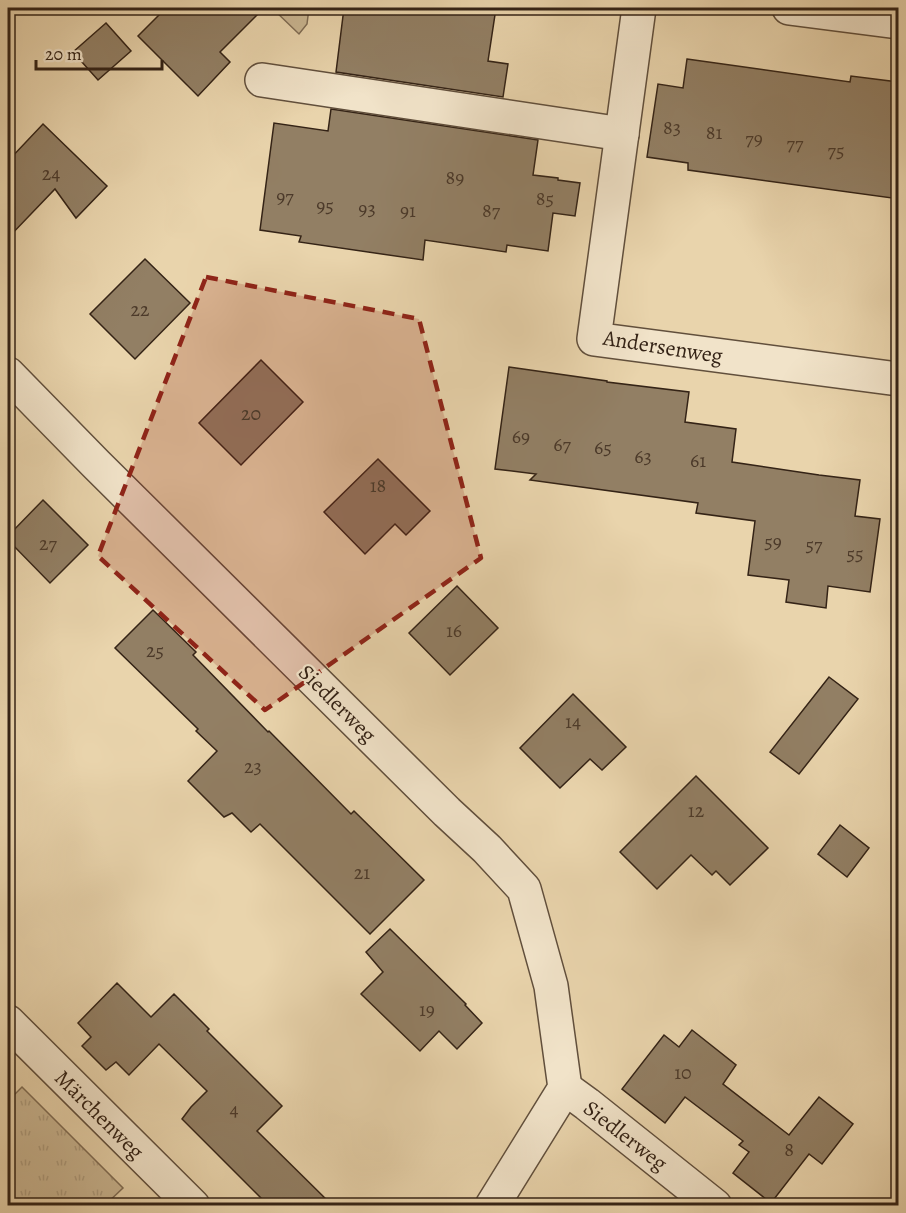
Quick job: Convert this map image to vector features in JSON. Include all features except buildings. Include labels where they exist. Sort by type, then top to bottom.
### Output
[{"type":"street","name":"Andersenweg","points":[[639,8],[594,339],[898,379]]},
{"type":"street","points":[[789,8],[898,22]]},
{"type":"street","points":[[262,81],[622,134]]},
{"type":"street","name":"Siedlerweg","points":[[8,374],[96,464],[487,849],[524,889],[551,986],[565,1088],[492,1206]]},
{"type":"street","name":"Märchenweg","points":[[8,1022],[193,1206]]},
{"type":"street","name":"Siedlerweg","points":[[565,1088],[715,1206]]},
{"type":"highlighted area","points":[[206,277],[419,319],[481,558],[265,710],[98,556]]},
{"type":"green space","points":[[272,8],[309,8],[307,24],[299,34]]},
{"type":"green space","points":[[22,1087],[123,1188],[105,1205],[8,1205],[8,1101]]}]
